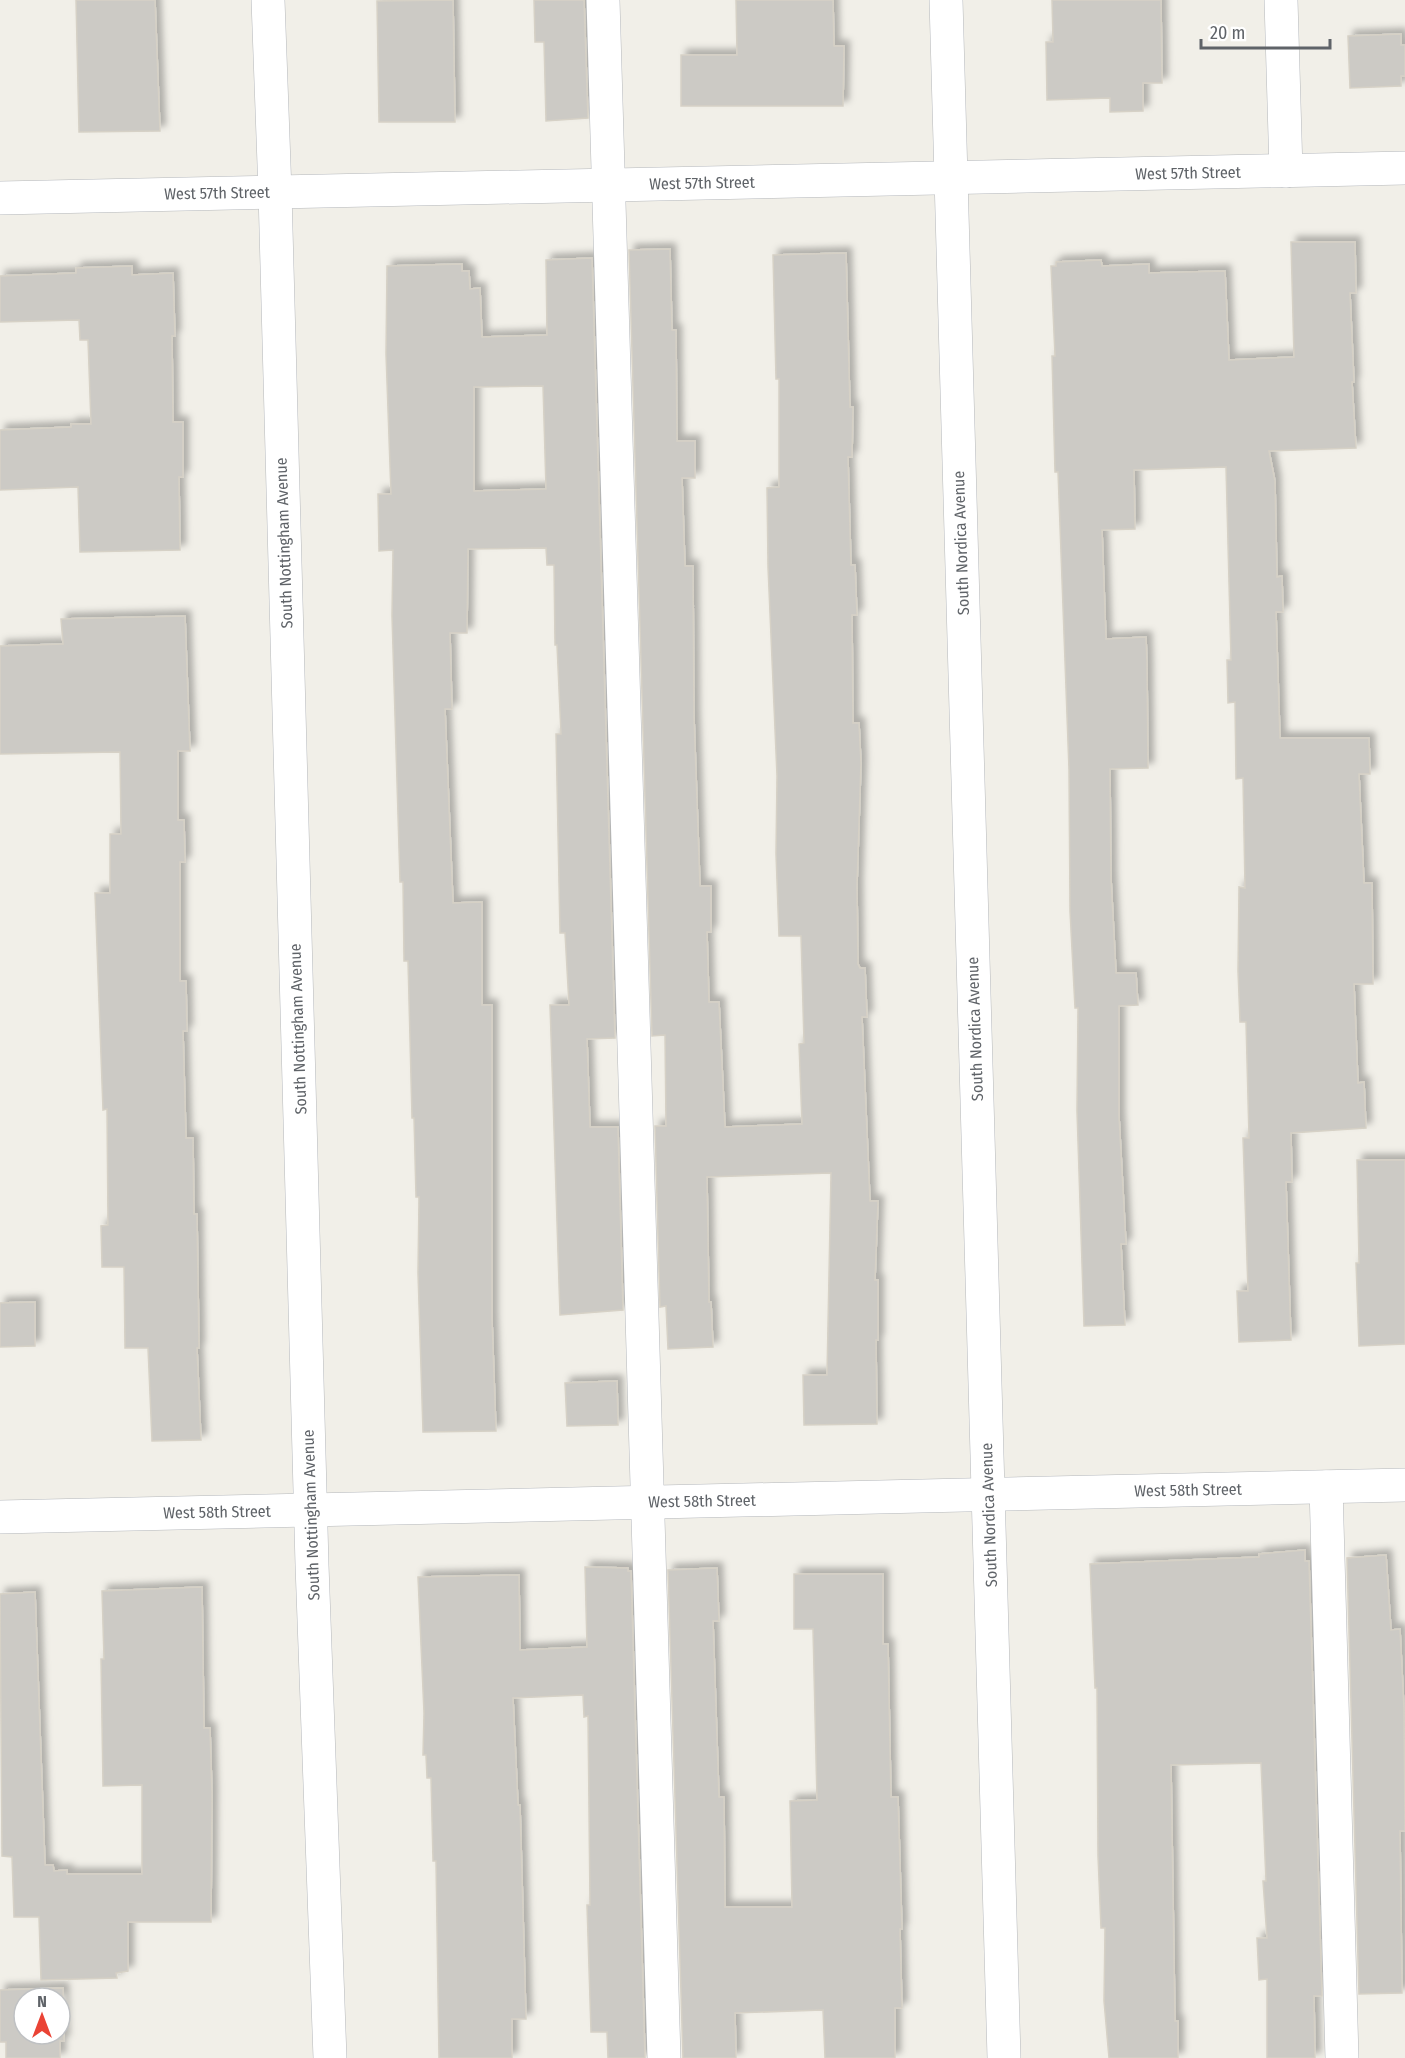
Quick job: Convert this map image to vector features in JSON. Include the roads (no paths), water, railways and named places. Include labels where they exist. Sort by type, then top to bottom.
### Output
[{"type":"street","name":"South Nottingham Avenue","points":[[268,0],[311,1510],[330,2058]]},
{"type":"street","points":[[603,0],[663,2058]]},
{"type":"street","name":"South Nordica Avenue","points":[[946,0],[1004,2058]]},
{"type":"street","points":[[1281,0],[1286,171]]},
{"type":"street","name":"West 57th Street","points":[[0,198],[1405,168]]},
{"type":"street","name":"West 58th Street","points":[[0,1517],[1405,1485]]},
{"type":"street","points":[[1326,1487],[1342,2058]]}]
